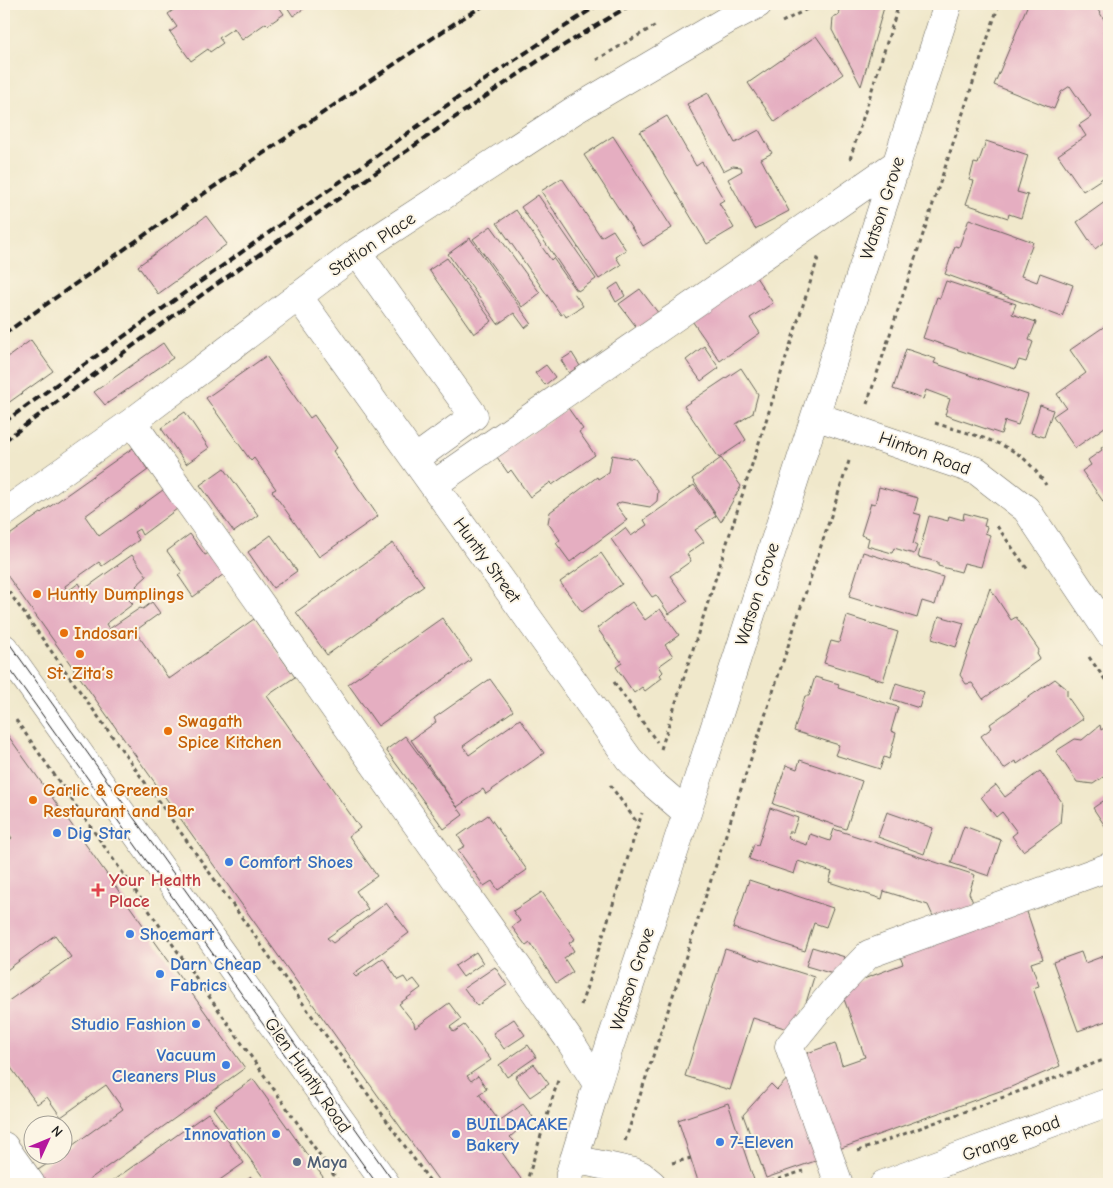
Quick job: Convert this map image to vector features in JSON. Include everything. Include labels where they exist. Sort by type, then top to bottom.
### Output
[{"type":"street","name":"Station Place","points":[[4,513],[132,422],[358,252],[573,111],[729,19],[758,4]]},
{"type":"street","name":"Watson Grove","points":[[571,1172],[597,1084],[687,813],[948,5]]},
{"type":"street","points":[[433,485],[896,164]]},
{"type":"street","points":[[358,252],[474,416],[415,459]]},
{"type":"street","name":"Huntly Street","points":[[298,296],[629,758],[651,782],[687,813]]},
{"type":"street","name":"Hinton Road","points":[[815,416],[977,471],[1026,509],[1109,633]]},
{"type":"street","points":[[132,422],[570,1042],[597,1084]]},
{"type":"street","name":"Glen Huntly Road","points":[[4,648],[386,1184]]},
{"type":"street","points":[[835,1173],[789,1046],[845,978],[870,954],[1109,867]]},
{"type":"street","name":"Grange Road","points":[[884,1184],[1109,1102]]},
{"type":"street","points":[[4,1146],[30,1184]]},
{"type":"street","points":[[571,1172],[616,1168],[641,1175],[652,1184]]},
{"type":"path","points":[[849,161],[899,4]]},
{"type":"path","points":[[616,1168],[999,4]]},
{"type":"path","points":[[526,1184],[651,782],[819,254]]},
{"type":"path","points":[[993,519],[1032,575]]},
{"type":"path","points":[[4,585],[432,1184]]},
{"type":"path","points":[[1087,654],[1109,685]]},
{"type":"path","points":[[15,719],[340,1184]]},
{"type":"path","points":[[763,1184],[835,1173],[1109,1058]]},
{"type":"building","points":[[277,4],[284,14],[268,25],[266,23],[242,40],[234,28],[219,38],[223,43],[210,52],[208,49],[191,61],[170,32],[177,27],[168,14],[176,8],[174,5]]},
{"type":"building","points":[[285,4],[309,4],[309,5],[293,16]]},
{"type":"building","points":[[844,4],[885,4],[861,86],[832,30],[833,17],[840,14],[837,8]]},
{"type":"building","points":[[1028,4],[1094,4],[1109,27],[1103,31],[1109,40],[1109,174],[1083,191],[1058,155],[1086,136],[1079,125],[1091,117],[1070,86],[1061,92],[1054,109],[994,85]]},
{"type":"building","points":[[816,36],[843,74],[775,122],[748,83]]},
{"type":"building","points":[[708,93],[735,143],[759,130],[772,153],[761,159],[789,211],[755,229],[728,179],[742,171],[741,167],[733,166],[723,171],[687,104]]},
{"type":"building","points":[[667,116],[696,166],[702,162],[724,200],[719,203],[734,228],[707,244],[640,132]]},
{"type":"building","points":[[613,136],[672,228],[643,246],[584,155]]},
{"type":"building","points":[[986,141],[1028,155],[1017,192],[1028,195],[1021,218],[1009,214],[1008,218],[966,204],[974,181],[969,180],[974,163],[978,164]]},
{"type":"building","points":[[562,178],[601,237],[613,230],[626,250],[616,257],[621,265],[599,279],[541,191]]},
{"type":"building","points":[[538,195],[596,279],[578,291],[521,207]]},
{"type":"building","points":[[1109,199],[1109,238],[1095,249],[1077,222]]},
{"type":"building","points":[[516,210],[551,260],[553,258],[576,291],[574,293],[583,306],[566,317],[564,313],[561,315],[497,223]]},
{"type":"building","points":[[206,216],[227,244],[158,294],[138,266]]},
{"type":"building","points":[[969,219],[1033,242],[1021,276],[1037,282],[1040,273],[1073,285],[1062,317],[945,274],[955,246],[959,247]]},
{"type":"building","points":[[491,226],[540,293],[522,307],[473,239]]},
{"type":"building","points":[[470,238],[531,323],[525,328],[514,313],[498,324],[448,254]]},
{"type":"building","points":[[447,258],[492,321],[474,334],[429,270]]},
{"type":"building","points":[[752,271],[773,303],[750,318],[760,333],[720,361],[688,315]]},
{"type":"building","points":[[946,281],[1016,304],[1012,314],[1036,322],[1029,340],[1033,342],[1026,362],[1019,360],[1015,369],[923,338],[937,297],[940,298]]},
{"type":"building","points":[[618,283],[625,296],[616,302],[609,289]]},
{"type":"building","points":[[640,289],[659,314],[638,329],[619,304]]},
{"type":"building","points":[[1105,326],[1109,332],[1109,424],[1075,448],[1053,416],[1066,407],[1057,394],[1086,373],[1070,350]]},
{"type":"building","points":[[31,340],[53,371],[4,406],[4,360]]},
{"type":"building","points":[[163,343],[173,358],[105,405],[94,392]]},
{"type":"building","points":[[704,346],[719,368],[701,381],[686,360]]},
{"type":"building","points":[[906,349],[936,359],[934,363],[1028,395],[1018,425],[1005,421],[1001,434],[945,415],[950,399],[926,390],[923,399],[893,389]]},
{"type":"building","points":[[572,353],[580,366],[569,373],[561,360]]},
{"type":"building","points":[[266,356],[310,418],[314,415],[337,448],[333,451],[378,516],[319,557],[272,491],[276,489],[254,458],[251,461],[206,398]]},
{"type":"building","points":[[546,365],[555,377],[545,385],[535,373]]},
{"type":"building","points":[[741,368],[758,394],[753,413],[736,424],[746,440],[719,458],[684,406]]},
{"type":"building","points":[[1040,405],[1053,410],[1044,437],[1031,433]]},
{"type":"building","points":[[568,408],[583,429],[579,432],[595,455],[552,485],[551,482],[530,497],[511,470],[508,473],[497,457]]},
{"type":"building","points":[[185,412],[209,448],[186,464],[161,428]]},
{"type":"building","points":[[1109,443],[1109,506],[1107,507],[1082,471],[1091,465],[1088,460]]},
{"type":"building","points":[[133,448],[148,470],[85,516],[99,536],[163,490],[177,509],[142,535],[139,529],[134,532],[139,540],[102,566],[99,562],[65,586],[66,589],[68,591],[79,583],[83,590],[132,555],[147,576],[136,586],[140,592],[129,600],[133,604],[106,624],[109,629],[152,602],[160,613],[135,631],[169,679],[254,619],[295,677],[267,696],[360,828],[349,836],[377,876],[356,891],[368,909],[327,938],[333,943],[386,903],[409,933],[353,974],[356,977],[383,958],[398,980],[404,977],[408,983],[414,979],[421,988],[399,1004],[414,1023],[415,1028],[449,1003],[461,1019],[450,1027],[454,1032],[464,1025],[491,1060],[467,1076],[471,1081],[478,1076],[487,1089],[479,1094],[499,1121],[523,1104],[533,1117],[510,1137],[514,1141],[501,1151],[521,1179],[519,1184],[441,1184],[4,571],[4,539]]},
{"type":"building","points":[[612,455],[635,459],[658,491],[657,501],[650,507],[621,502],[616,505],[627,520],[570,562],[556,543],[560,540],[548,523],[550,512],[597,477],[598,479],[609,472]]},
{"type":"building","points":[[721,458],[741,486],[721,522],[692,479]]},
{"type":"building","points":[[224,468],[258,515],[234,532],[200,485]]},
{"type":"building","points":[[694,485],[716,516],[695,530],[704,542],[687,554],[691,561],[670,576],[688,601],[669,614],[656,595],[652,597],[611,539],[625,528],[631,536],[647,525],[644,520]]},
{"type":"building","points":[[879,487],[918,498],[914,513],[921,515],[913,544],[917,546],[914,554],[894,548],[892,553],[867,546],[869,538],[861,535],[871,503],[875,504]]},
{"type":"building","points":[[964,513],[986,519],[984,526],[987,527],[985,533],[990,535],[981,567],[964,563],[961,572],[938,566],[938,562],[918,557],[929,516],[948,521],[949,516],[963,520]]},
{"type":"building","points":[[190,534],[205,555],[209,553],[224,574],[193,597],[178,575],[182,572],[167,551]]},
{"type":"building","points":[[271,535],[297,571],[273,588],[248,552]]},
{"type":"building","points":[[393,543],[424,586],[327,655],[296,612]]},
{"type":"building","points":[[863,552],[943,577],[935,605],[922,601],[917,618],[849,597]]},
{"type":"building","points":[[601,553],[622,584],[582,612],[560,582]]},
{"type":"building","points":[[990,588],[1011,620],[1016,617],[1039,650],[1037,654],[1040,659],[983,699],[972,683],[966,684],[960,675]]},
{"type":"building","points":[[632,602],[645,620],[660,609],[679,635],[665,645],[673,656],[659,666],[663,672],[660,675],[662,678],[645,691],[642,687],[634,693],[616,667],[622,663],[597,628]]},
{"type":"building","points":[[847,616],[898,632],[883,681],[824,663],[831,641],[839,643]]},
{"type":"building","points":[[939,616],[964,623],[956,647],[932,639]]},
{"type":"building","points":[[442,618],[471,660],[378,726],[348,684]]},
{"type":"building","points":[[815,677],[839,684],[838,688],[898,707],[891,731],[896,733],[889,759],[884,757],[880,769],[835,755],[839,745],[794,731],[805,696],[809,696]]},
{"type":"building","points":[[490,679],[513,711],[463,746],[469,755],[520,719],[544,753],[486,794],[483,789],[457,807],[411,740],[436,722],[434,718]]},
{"type":"building","points":[[1055,679],[1067,689],[1067,696],[1083,719],[1017,764],[1016,761],[1004,769],[981,736],[992,728],[990,724]]},
{"type":"building","points":[[896,683],[924,692],[919,708],[891,699]]},
{"type":"building","points":[[1100,725],[1101,730],[1106,727],[1109,732],[1109,773],[1093,784],[1077,782],[1056,751],[1075,739],[1082,740]]},
{"type":"building","points":[[4,730],[245,1068],[83,1184],[44,1184],[35,1172],[44,1166],[72,1166],[72,1146],[123,1109],[106,1085],[60,1116],[47,1097],[37,1104],[4,1058],[4,1004],[71,957],[55,935],[4,972],[4,844],[12,838],[4,827]]},
{"type":"building","points":[[405,736],[463,815],[444,829],[386,750]]},
{"type":"building","points":[[800,760],[862,781],[846,829],[773,804],[786,765],[797,769]]},
{"type":"building","points":[[1040,771],[1062,802],[1060,824],[1023,851],[1012,836],[1017,832],[1002,812],[996,817],[981,797],[996,785],[1005,797]]},
{"type":"building","points":[[1109,797],[1109,832],[1093,808]]},
{"type":"building","points":[[770,808],[798,818],[793,832],[788,832],[789,839],[807,845],[810,834],[830,841],[834,829],[975,875],[969,893],[975,907],[936,923],[928,905],[884,891],[882,899],[829,882],[832,872],[798,861],[794,874],[749,859],[754,844],[758,845]]},
{"type":"building","points":[[887,812],[933,828],[924,854],[878,837]]},
{"type":"building","points":[[488,815],[527,870],[498,890],[492,881],[484,886],[458,850],[465,846],[458,836]]},
{"type":"building","points":[[964,826],[1001,840],[989,876],[951,863]]},
{"type":"building","points":[[749,880],[833,908],[826,927],[814,923],[805,951],[733,928]]},
{"type":"building","points":[[542,892],[575,939],[569,943],[574,951],[564,958],[573,972],[556,983],[530,943],[526,946],[512,927],[520,921],[513,911]]},
{"type":"building","points":[[1025,906],[1043,959],[1031,963],[1039,986],[1033,988],[1060,1066],[1011,1087],[836,1150],[802,1055],[835,1043],[842,1065],[865,1057],[840,988],[903,964],[898,952]]},
{"type":"building","points":[[812,947],[845,957],[840,976],[806,966]]},
{"type":"building","points":[[725,949],[814,977],[797,1032],[753,1018],[730,1090],[685,1076]]},
{"type":"building","points":[[476,952],[483,963],[463,977],[455,966]]},
{"type":"building","points":[[1081,952],[1085,963],[1109,954],[1109,1020],[1078,1031],[1053,962]]},
{"type":"building","points":[[495,967],[507,985],[477,1006],[464,988]]},
{"type":"building","points":[[514,1019],[525,1035],[504,1049],[493,1033]]},
{"type":"building","points":[[528,1045],[536,1057],[507,1077],[499,1065]]},
{"type":"building","points":[[534,1064],[549,1084],[530,1097],[515,1077]]},
{"type":"building","points":[[791,1075],[821,1159],[766,1178],[743,1115],[771,1084],[777,1090]]},
{"type":"building","points":[[253,1079],[328,1184],[268,1184],[213,1108]]},
{"type":"building","points":[[728,1103],[754,1180],[742,1184],[699,1184],[678,1120]]},
{"type":"building","points":[[208,1113],[244,1163],[214,1184],[108,1184]]},
{"type":"building","points":[[251,1177],[256,1184],[241,1184]]},
{"type":"tram line","points":[[4,636],[395,1184]]},
{"type":"tram line","points":[[4,661],[377,1184]]},
{"type":"railway","points":[[4,334],[190,203],[458,21],[486,4]]},
{"type":"railway","points":[[4,422],[453,101],[599,4]]},
{"type":"railway","points":[[4,441],[207,291],[438,129],[541,59],[632,4]]},
{"type":"place","name":"Huntly Dumplings","points":[[37,594]]},
{"type":"place","name":"Indosari","points":[[64,633]]},
{"type":"place","name":"St. Zita’s","points":[[80,654]]},
{"type":"place","name":"Swagath Spice Kitchen","points":[[168,731]]},
{"type":"place","name":"Garlic & Greens Restaurant and Bar","points":[[33,800]]},
{"type":"place","name":"Dig Star","points":[[57,833]]},
{"type":"place","name":"Comfort Shoes","points":[[229,862]]},
{"type":"place","name":"Your Health Place","points":[[98,890]]},
{"type":"place","name":"Shoemart","points":[[130,934]]},
{"type":"place","name":"Darn Cheap Fabrics","points":[[160,974]]},
{"type":"place","name":"Studio Fashion","points":[[196,1024]]},
{"type":"place","name":"Vacuum Cleaners Plus","points":[[226,1065]]},
{"type":"place","name":"Innovation","points":[[276,1134]]},
{"type":"place","name":"BUILDACAKE Bakery","points":[[456,1134]]},
{"type":"place","name":"7-Eleven","points":[[720,1142]]},
{"type":"place","name":"Maya","points":[[297,1162]]}]
